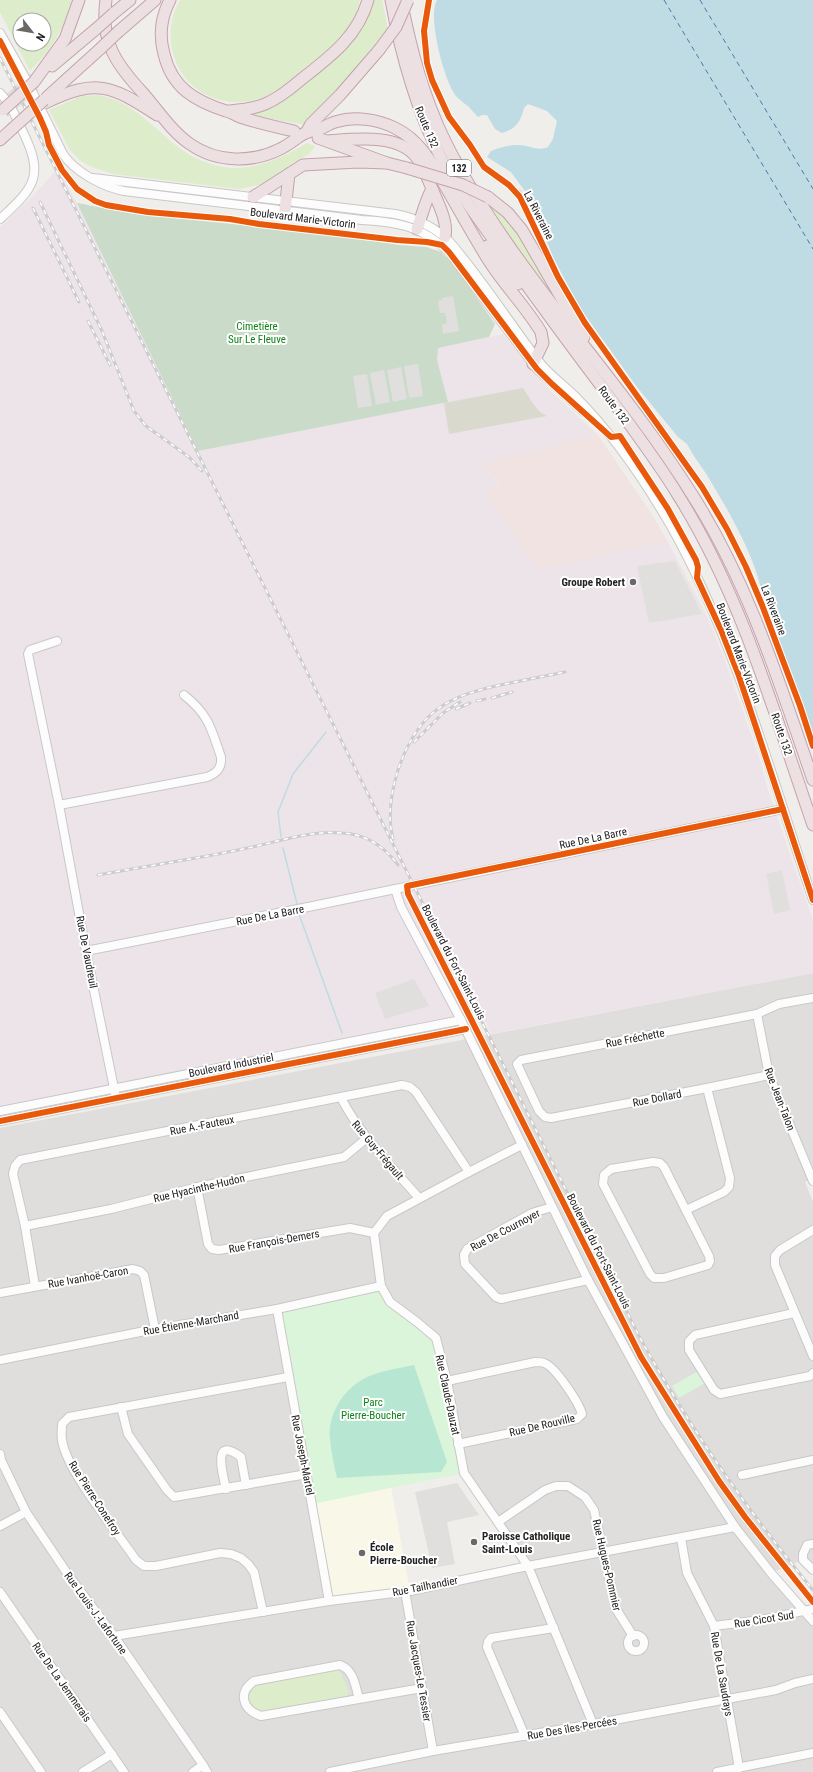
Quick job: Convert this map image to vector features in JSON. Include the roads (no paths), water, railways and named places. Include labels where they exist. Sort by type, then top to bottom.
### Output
[{"type":"highway","points":[[34,82],[65,39],[79,0]]},
{"type":"highway","points":[[106,0],[105,29],[114,56],[122,70],[166,121],[185,140],[196,148],[216,156],[234,159],[252,158],[268,155],[306,133],[335,122],[352,119],[373,120],[396,128],[411,138],[424,151],[490,262],[541,332],[543,341],[535,355]]},
{"type":"highway","points":[[2,111],[130,0]]},
{"type":"highway","points":[[0,140],[155,0]]},
{"type":"highway","points":[[170,0],[164,16],[161,34],[163,52],[168,68],[179,84],[192,97],[207,105],[239,117],[294,132]]},
{"type":"highway","points":[[226,111],[260,106],[273,101],[286,92],[343,45],[359,22],[368,0]]},
{"type":"highway","name":"Route 132","points":[[390,0],[398,40],[417,105],[433,143],[450,175],[479,220],[660,466],[696,524],[722,575],[745,630],[813,825]]},
{"type":"highway","name":"Route 132","points":[[401,0],[410,43],[422,85],[435,120],[452,156],[480,202],[559,315],[693,494],[729,559],[757,620],[813,780]]},
{"type":"highway","points":[[306,133],[311,124],[340,95],[379,50],[396,27],[408,0]]},
{"type":"highway","points":[[42,103],[77,90],[92,88],[109,89],[129,97],[166,121]]},
{"type":"highway","points":[[445,238],[447,228],[432,189],[417,157],[409,150],[399,144],[378,140],[323,140],[387,163],[408,168],[463,185],[488,197],[508,213],[522,230],[600,368]]},
{"type":"highway","points":[[253,197],[300,166],[358,162],[387,163]]},
{"type":"highway","points":[[285,206],[289,174]]},
{"type":"highway","points":[[418,225],[432,189]]},
{"type":"highway","points":[[466,222],[603,390]]},
{"type":"street","name":"Boulevard Marie-Victorin","points":[[0,33],[27,81],[63,154],[74,167],[108,187],[120,190],[285,206],[384,213],[437,230],[459,253],[535,355]]},
{"type":"street","points":[[0,93],[12,109],[29,144],[34,158],[35,169],[32,183],[27,194],[0,219]]},
{"type":"street","name":"Boulevard Marie-Victorin","points":[[93,178],[253,197],[285,206]]},
{"type":"street","name":"Boulevard Marie-Victorin","points":[[418,225],[449,252],[548,371],[575,396],[611,437],[639,475],[666,519],[706,597],[739,676],[813,900]]},
{"type":"street","name":"Rue De Vaudreuil","points":[[57,642],[30,650],[28,654],[116,1098]]},
{"type":"street","points":[[59,805],[207,777],[215,774],[222,764],[221,757],[207,719],[184,695]]},
{"type":"street","name":"Rue De La Barre","points":[[86,951],[783,809]]},
{"type":"street","name":"Boulevard du Fort-Saint-Louis","points":[[395,889],[398,901],[466,1029],[588,1280],[663,1418],[735,1526],[804,1612],[813,1621]]},
{"type":"street","name":"Rue Fréchette","points":[[545,1117],[539,1111],[518,1070],[517,1064],[520,1060],[757,1014],[779,1004],[813,998]]},
{"type":"street","name":"Rue Jean-Talon","points":[[757,1014],[769,1075],[813,1181]]},
{"type":"street","name":"Boulevard Industriel","points":[[0,1111],[461,1020]]},
{"type":"street","name":"Boulevard Industriel","points":[[0,1121],[466,1029]]},
{"type":"street","points":[[352,1042],[355,1051]]},
{"type":"street","points":[[329,1046],[331,1056]]},
{"type":"street","points":[[279,1056],[280,1066]]},
{"type":"street","points":[[226,1066],[227,1076]]},
{"type":"street","points":[[190,1074],[192,1083]]},
{"type":"street","name":"Rue Dollard","points":[[545,1117],[551,1118],[769,1075]]},
{"type":"street","points":[[168,1078],[169,1088]]},
{"type":"street","name":"Rue A.-Fauteux","points":[[35,1286],[25,1226],[13,1174],[15,1166],[20,1160],[402,1085],[410,1087],[416,1092],[469,1172]]},
{"type":"street","points":[[686,1210],[724,1192],[729,1187],[730,1178],[707,1088]]},
{"type":"street","name":"Rue Guy-Frégault","points":[[341,1098],[351,1118],[419,1198]]},
{"type":"street","name":"Rue Hyacinthe-Hudon","points":[[25,1226],[111,1209],[197,1188],[344,1157],[367,1138]]},
{"type":"street","points":[[374,1233],[387,1216],[522,1145]]},
{"type":"street","points":[[653,1162],[660,1163],[664,1167],[686,1210],[709,1256],[710,1261],[708,1265],[670,1276],[654,1278],[650,1274],[604,1184],[604,1175],[610,1169],[653,1162]]},
{"type":"street","name":"Rue François-Demers","points":[[197,1188],[208,1244],[212,1249],[219,1250],[350,1228],[374,1233]]},
{"type":"street","name":"Rue De Cournoyer","points":[[552,1207],[532,1213],[467,1249],[464,1255],[465,1264],[496,1297],[501,1299],[588,1280]]},
{"type":"street","points":[[813,1230],[780,1250],[775,1256],[775,1265],[813,1356]]},
{"type":"street","name":"Rue Claude-Dauzat","points":[[374,1233],[382,1286],[390,1302],[436,1338],[447,1382],[464,1473],[528,1566],[593,1724]]},
{"type":"street","name":"Rue Ivanhoë-Caron","points":[[0,1293],[133,1269],[140,1271],[144,1275],[156,1329]]},
{"type":"street","name":"Rue Étienne-Marchand","points":[[0,1360],[156,1329],[277,1309],[382,1286]]},
{"type":"street","name":"Rue Joseph-Martel","points":[[277,1309],[288,1377],[330,1601]]},
{"type":"street","points":[[794,1313],[695,1335],[690,1341],[690,1350],[714,1390],[720,1394],[810,1376],[813,1373]]},
{"type":"street","name":"Rue De Rouville","points":[[447,1382],[535,1362],[544,1362],[551,1366],[571,1394],[582,1414],[576,1419],[458,1444]]},
{"type":"street","name":"Rue Pierre-Conefroy","points":[[263,1612],[254,1572],[248,1564],[232,1554],[220,1553],[156,1566],[144,1566],[136,1560],[82,1482],[67,1456],[62,1440],[62,1424],[69,1417],[120,1406],[288,1377]]},
{"type":"street","points":[[120,1406],[128,1434],[167,1490],[174,1497],[307,1474]]},
{"type":"street","points":[[226,1489],[220,1459],[222,1454],[227,1451],[235,1452],[241,1457],[246,1485]]},
{"type":"street","name":"Rue Louis-J.-Lafortune","points":[[0,1458],[26,1512],[69,1576],[114,1636],[205,1768]]},
{"type":"street","points":[[742,1474],[813,1460]]},
{"type":"street","name":"Rue Hugues-Pommier","points":[[498,1522],[544,1490],[556,1486],[568,1486],[585,1497],[594,1510],[616,1609],[632,1636]]},
{"type":"street","points":[[0,1526],[26,1512]]},
{"type":"street","name":"Rue Tailhandier","points":[[114,1636],[330,1601],[405,1591],[528,1566],[681,1538],[735,1526]]},
{"type":"street","name":"Rue De La Saudrays","points":[[681,1538],[687,1573],[714,1626],[739,1768]]},
{"type":"street","points":[[813,1544],[807,1545],[803,1554],[803,1560],[813,1570]]},
{"type":"street","name":"Rue Jacques-Le Tessier","points":[[405,1591],[434,1751]]},
{"type":"street","name":"Rue De La Jemmerais","points":[[0,1592],[124,1772]]},
{"type":"street","name":"Rue Cicot Sud","points":[[714,1626],[761,1620],[813,1609]]},
{"type":"street","points":[[525,1736],[487,1647],[488,1642],[491,1638],[554,1628]]},
{"type":"street","points":[[359,1699],[351,1672],[340,1665],[254,1681],[245,1690],[244,1698],[248,1709],[253,1714],[261,1716],[359,1699],[422,1688]]},
{"type":"street","name":"Rue Des îles-Percées","points":[[330,1772],[348,1770],[434,1751],[593,1724],[726,1698],[776,1690],[795,1682],[813,1679]]},
{"type":"street","points":[[0,1712],[41,1772]]},
{"type":"street","points":[[717,1772],[813,1753]]},
{"type":"street","points":[[83,1772],[112,1754]]},
{"type":"street","points":[[193,1772],[205,1768]]},
{"type":"water","points":[[437,0],[813,0],[813,736],[763,599],[760,583],[748,550],[722,501],[687,444],[678,437],[637,387],[580,308],[554,259],[527,194],[511,172],[487,157],[491,151],[510,146],[520,145],[540,149],[548,147],[553,139],[557,121],[547,111],[528,104],[524,108],[517,124],[511,129],[502,133],[495,129],[487,115],[478,117],[456,96],[451,88],[442,63],[435,33],[434,8]]},
{"type":"waterway","points":[[281,837],[278,812],[293,774],[326,732]]},
{"type":"waterway","points":[[283,848],[297,904]]},
{"type":"waterway","points":[[299,914],[342,1033]]},
{"type":"railway","points":[[0,58],[639,1336],[678,1403],[720,1467],[765,1529],[813,1590]]},
{"type":"railway","points":[[40,202],[102,331],[134,411],[146,426],[189,457],[202,471]]},
{"type":"railway","points":[[33,208],[79,302]]},
{"type":"railway","points":[[88,321],[110,365]]},
{"type":"railway","points":[[393,839],[390,813],[398,770],[415,733],[425,720],[437,709],[467,694],[505,684],[565,672]]},
{"type":"railway","points":[[492,698],[512,692]]},
{"type":"railway","points":[[477,701],[485,699]]},
{"type":"railway","points":[[414,742],[443,713],[460,702]]},
{"type":"railway","points":[[456,709],[470,703]]},
{"type":"railway","points":[[98,875],[225,853],[317,833],[342,833],[366,839],[387,852],[398,865]]},
{"type":"place","name":"Groupe Robert","points":[[633,582]]},
{"type":"place","name":"Paroisse Catholique Saint-Louis","points":[[474,1542]]},
{"type":"place","name":"École Pierre-Boucher","points":[[362,1553]]},
{"type":"park label","name":"Cimetière Sur Le Fleuve","points":[[257,332]]},
{"type":"park label","name":"Parc Pierre-Boucher","points":[[373,1408]]}]
